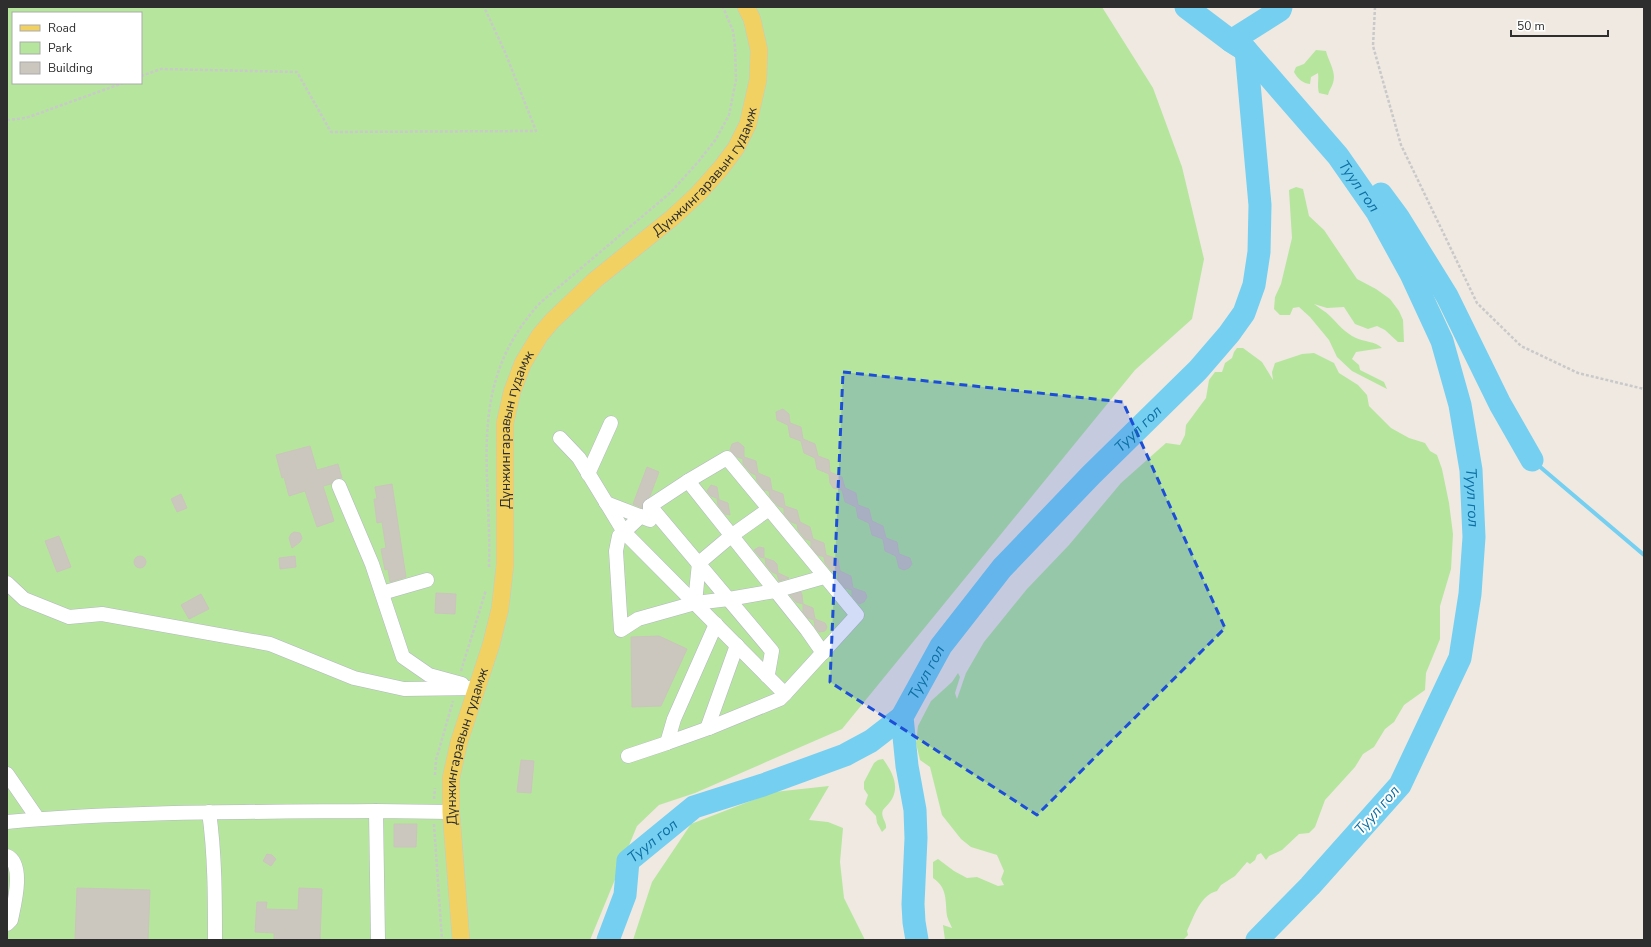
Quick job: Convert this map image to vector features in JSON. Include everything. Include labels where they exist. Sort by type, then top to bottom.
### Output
[{"type":"main road","name":"Дүнжингаравын гудамж","points":[[461,940],[451,812],[451,778],[459,742],[491,645],[500,609],[505,558],[505,423],[512,392],[523,363],[540,335],[552,321],[595,280],[672,218],[698,194],[736,148],[748,124],[758,80],[759,50],[752,19],[746,7]]},
{"type":"street","points":[[588,474],[610,423]]},
{"type":"street","points":[[560,438],[579,458],[624,532],[785,694]]},
{"type":"street","points":[[628,756],[703,730],[780,699],[857,615],[727,458],[688,481],[646,511],[619,536],[616,551],[621,630],[638,618],[695,603],[775,591],[824,577]]},
{"type":"street","points":[[688,481],[823,653]]},
{"type":"street","points":[[339,486],[353,516],[382,593],[403,657],[429,675],[457,686]]},
{"type":"street","points":[[606,503],[646,511],[699,564],[772,652],[767,676]]},
{"type":"street","points":[[695,603],[699,564],[731,536],[769,509]]},
{"type":"street","points":[[382,593],[428,580]]},
{"type":"street","points":[[7,583],[24,600],[69,617],[102,614],[270,644],[354,678],[404,689],[457,686],[476,688]]},
{"type":"street","points":[[667,743],[671,716],[716,624]]},
{"type":"street","points":[[703,730],[708,726],[737,645]]},
{"type":"street","points":[[671,716],[703,730]]},
{"type":"street","points":[[7,774],[38,820]]},
{"type":"street","points":[[376,811],[378,940]]},
{"type":"street","points":[[7,822],[164,813],[376,811],[451,812]]},
{"type":"street","points":[[209,812],[215,911],[215,940]]},
{"type":"street","points":[[7,856],[10,857],[16,867],[17,884],[11,920],[7,924]]},
{"type":"path","points":[[142,76],[161,69],[297,72],[331,132],[536,131],[505,52],[484,7]]},
{"type":"path","points":[[488,570],[487,429],[489,406],[499,367],[512,339],[528,315],[540,303],[670,193],[699,161],[716,139],[729,115],[736,80],[735,46],[729,19],[723,7]]},
{"type":"path","points":[[1375,7],[1373,46],[1401,145],[1477,304],[1521,346],[1578,373],[1644,389]]},
{"type":"path","points":[[7,120],[26,118],[120,84]]},
{"type":"path","points":[[442,940],[434,811],[436,760],[486,588]]},
{"type":"highlighted area","points":[[843,372],[1123,402],[1225,628],[1037,815],[830,682]]},
{"type":"green space","points":[[7,7],[1102,7],[1153,88],[1182,167],[1204,259],[1192,319],[1135,370],[842,729],[695,793],[659,805],[637,826],[590,940],[7,940]]},
{"type":"green space","points":[[1316,50],[1326,51],[1333,71],[1333,84],[1328,95],[1319,93],[1318,73],[1311,77],[1310,84],[1300,80],[1294,72],[1296,67],[1304,64]]},
{"type":"green space","points":[[1296,187],[1303,189],[1309,216],[1324,230],[1357,279],[1376,289],[1390,299],[1399,311],[1403,320],[1404,342],[1398,342],[1385,330],[1377,326],[1368,329],[1355,324],[1344,307],[1327,308],[1314,304],[1328,314],[1348,334],[1376,344],[1382,348],[1356,352],[1352,359],[1359,365],[1360,370],[1384,382],[1387,389],[1352,371],[1337,357],[1329,340],[1310,317],[1299,307],[1293,308],[1290,315],[1280,315],[1274,309],[1275,297],[1281,284],[1292,238],[1289,190]]},
{"type":"green space","points":[[1237,348],[1243,348],[1262,362],[1273,380],[1272,372],[1275,363],[1302,354],[1314,353],[1334,363],[1339,373],[1358,385],[1367,395],[1369,406],[1391,428],[1409,438],[1425,443],[1430,451],[1437,455],[1442,469],[1449,503],[1453,534],[1451,569],[1440,606],[1440,639],[1426,673],[1425,690],[1404,705],[1394,722],[1385,729],[1374,747],[1363,754],[1355,767],[1325,800],[1315,827],[1309,833],[1299,834],[1282,850],[1269,856],[1266,860],[1261,853],[1257,855],[1255,860],[1250,864],[1247,862],[1235,876],[1221,885],[1217,891],[1206,897],[1198,907],[1187,931],[1188,935],[1183,940],[945,940],[943,925],[952,928],[947,916],[945,895],[941,886],[933,878],[933,862],[938,859],[954,871],[967,878],[977,877],[998,886],[1004,885],[1001,879],[1004,871],[997,855],[971,847],[961,839],[942,815],[930,767],[920,760],[916,743],[918,726],[931,701],[952,682],[958,673],[960,677],[955,693],[957,699],[966,673],[984,642],[1027,589],[1069,545],[1121,483],[1166,443],[1180,445],[1185,435],[1186,425],[1206,398],[1209,380],[1215,372],[1222,372],[1225,363],[1232,358]]},
{"type":"green space","points":[[883,759],[895,782],[895,792],[882,813],[886,828],[882,832],[877,823],[876,816],[865,804],[868,795],[864,789],[864,782],[874,763]]},
{"type":"green space","points":[[829,786],[809,820],[828,822],[843,828],[840,862],[844,898],[865,940],[633,940],[652,882],[691,824],[774,792]]},
{"type":"building","points":[[783,409],[789,414],[790,423],[801,427],[803,439],[815,444],[818,456],[829,460],[830,472],[842,477],[845,488],[856,493],[858,505],[869,509],[872,521],[883,526],[886,538],[897,542],[899,554],[910,558],[912,564],[909,568],[904,570],[899,568],[896,556],[885,551],[883,539],[872,535],[869,523],[858,518],[856,507],[845,502],[842,490],[833,488],[830,483],[829,474],[817,469],[815,458],[804,453],[801,441],[790,437],[788,425],[777,420],[776,412]]},
{"type":"building","points":[[738,442],[744,447],[744,457],[756,461],[758,473],[770,478],[772,490],[783,494],[785,506],[797,510],[800,522],[810,527],[813,539],[824,543],[826,555],[838,559],[840,571],[851,576],[853,588],[865,592],[867,597],[864,602],[859,604],[852,596],[852,590],[845,588],[838,579],[838,573],[832,571],[825,563],[824,557],[818,555],[811,547],[811,541],[805,539],[798,530],[797,524],[791,522],[784,514],[784,508],[778,506],[770,497],[769,491],[764,490],[757,481],[756,475],[751,473],[743,464],[743,459],[737,457],[730,450],[732,444]]},
{"type":"building","points":[[310,446],[317,470],[338,464],[342,478],[336,478],[331,484],[323,486],[334,521],[317,527],[305,491],[289,496],[284,477],[282,478],[276,455]]},
{"type":"building","points":[[647,467],[659,472],[650,496],[643,502],[642,508],[633,504]]},
{"type":"building","points":[[392,484],[406,577],[390,582],[388,569],[385,570],[381,549],[386,548],[382,522],[377,523],[374,499],[377,499],[375,487]]},
{"type":"building","points":[[711,485],[717,487],[719,499],[711,496],[707,491]]},
{"type":"building","points":[[181,494],[187,508],[177,512],[171,499]]},
{"type":"building","points":[[717,499],[728,503],[730,515],[725,514],[718,505]]},
{"type":"building","points":[[294,532],[300,533],[302,538],[300,542],[292,548],[289,538]]},
{"type":"building","points":[[59,536],[71,567],[57,572],[45,541]]},
{"type":"building","points":[[759,547],[764,548],[764,558],[760,557],[754,550]]},
{"type":"building","points":[[140,556],[144,558],[146,562],[144,566],[140,568],[136,566],[134,562],[136,558]]},
{"type":"building","points":[[295,556],[296,567],[280,569],[279,558]]},
{"type":"building","points":[[765,558],[774,561],[777,564],[778,573],[789,578],[779,581],[777,574],[772,572],[766,565]]},
{"type":"building","points":[[801,592],[803,604],[796,602],[790,595]]},
{"type":"building","points":[[436,593],[456,594],[455,614],[435,613]]},
{"type":"building","points":[[201,594],[209,609],[189,619],[181,605]]},
{"type":"building","points":[[803,604],[813,608],[815,619],[825,623],[827,627],[825,631],[819,632],[815,627],[814,620],[808,618],[803,612]]},
{"type":"building","points":[[659,636],[687,649],[661,706],[632,707],[631,637]]},
{"type":"building","points":[[521,760],[534,761],[531,793],[517,792]]},
{"type":"building","points":[[394,824],[417,824],[416,847],[394,847]]},
{"type":"building","points":[[267,854],[272,855],[276,859],[271,866],[263,861]]},
{"type":"building","points":[[77,888],[150,890],[148,940],[75,940]]},
{"type":"building","points":[[299,888],[322,889],[320,940],[274,940],[274,933],[255,932],[257,902],[267,902],[266,909],[298,910]]},
{"type":"waterway","name":"Туул гол","points":[[1186,7],[1231,41],[1246,50],[1338,156],[1377,212],[1411,274],[1442,341],[1460,405],[1471,470],[1474,537],[1470,594],[1460,658],[1400,785],[1310,886],[1257,940]]},
{"type":"waterway","name":"Туул гол","points":[[1242,48],[1231,41],[1280,10],[1281,7]]},
{"type":"waterway","name":"Туул гол","points":[[917,940],[913,904],[916,838],[915,810],[907,766],[902,717],[941,646],[1002,568],[1091,475],[1198,370],[1229,334],[1244,313],[1254,285],[1259,252],[1260,205],[1246,50]]},
{"type":"waterway","points":[[1381,194],[1398,217],[1447,296],[1500,404],[1532,460]]},
{"type":"waterway","points":[[1532,460],[1644,555]]},
{"type":"waterway","name":"Туул гол","points":[[608,940],[625,895],[628,861],[694,807],[763,785],[845,755],[871,741],[902,717]]}]
